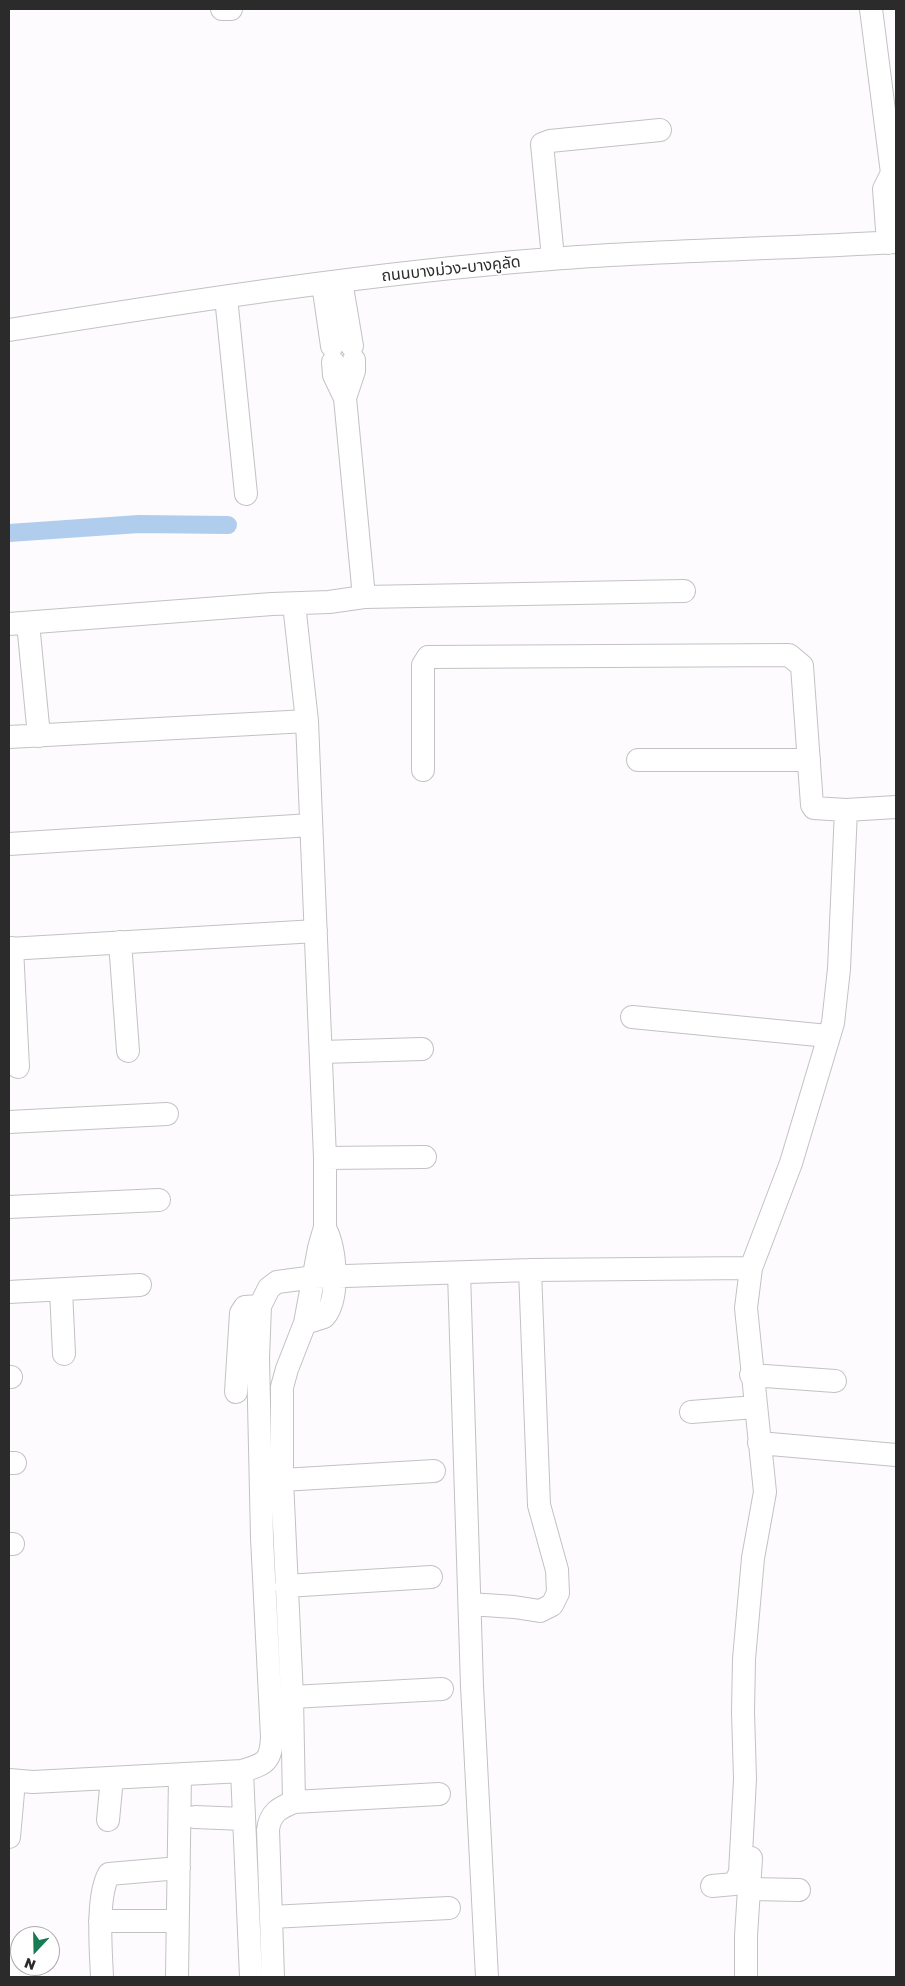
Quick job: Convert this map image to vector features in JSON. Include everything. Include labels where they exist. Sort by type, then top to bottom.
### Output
[{"type":"street","points":[[222,9],[231,9]]},
{"type":"street","points":[[871,9],[894,175],[884,189],[892,242]]},
{"type":"street","points":[[553,258],[542,144],[550,141],[660,130]]},
{"type":"street","name":"ถนนบางม่วง-บางคูลัด","points":[[9,330],[226,297],[553,258],[892,242]]},
{"type":"street","points":[[332,283],[343,353],[354,371],[345,398],[364,597]]},
{"type":"street","points":[[226,297],[246,494]]},
{"type":"street","points":[[39,736],[18,624],[329,602],[364,597],[684,591]]},
{"type":"street","points":[[294,604],[307,721],[325,1158],[325,1227],[319,1248],[329,1312],[324,1318],[305,1323],[287,1369],[282,1388],[282,1480],[292,1697],[294,1802]]},
{"type":"street","points":[[423,770],[423,665],[427,658],[431,656],[789,655],[802,666],[812,805],[814,808],[846,810],[896,807]]},
{"type":"street","points":[[9,737],[307,721]]},
{"type":"street","points":[[638,760],[809,760]]},
{"type":"street","points":[[746,1977],[746,1936],[750,1889],[754,1765],[750,1674],[760,1562],[770,1526],[751,1375],[746,1308],[751,1268],[791,1163],[833,1023],[839,969],[846,810]]},
{"type":"street","points":[[9,844],[311,825]]},
{"type":"street","points":[[18,1067],[10,949],[316,931]]},
{"type":"street","points":[[120,942],[128,1051]]},
{"type":"street","points":[[632,1017],[828,1036]]},
{"type":"street","points":[[322,1052],[422,1049]]},
{"type":"street","points":[[9,1122],[167,1114]]},
{"type":"street","points":[[325,1158],[426,1157]]},
{"type":"street","points":[[9,1207],[159,1200]]},
{"type":"street","points":[[9,1837],[11,1780],[112,1778],[242,1771],[261,1765],[267,1760],[271,1751],[272,1737],[262,1538],[258,1358],[260,1306],[264,1295],[277,1282],[325,1277],[459,1272],[751,1268]]},
{"type":"street","points":[[470,1604],[514,1606],[540,1611],[552,1605],[558,1593],[557,1570],[539,1506],[530,1270]]},
{"type":"street","points":[[459,1272],[472,1686],[487,1977]]},
{"type":"street","points":[[9,1292],[140,1285]]},
{"type":"street","points":[[61,1290],[64,1354]]},
{"type":"street","points":[[236,1392],[241,1313],[245,1307],[260,1306]]},
{"type":"street","points":[[751,1375],[835,1381]]},
{"type":"street","points":[[691,1412],[755,1407]]},
{"type":"street","points":[[759,1443],[896,1455]]},
{"type":"street","points":[[282,1480],[434,1472]]},
{"type":"street","points":[[712,1886],[734,1884],[740,1873],[745,1779],[742,1712],[744,1659],[753,1558],[765,1492]]},
{"type":"street","points":[[286,1586],[430,1577]]},
{"type":"street","points":[[292,1697],[442,1689]]},
{"type":"street","points":[[242,1771],[251,1977]]},
{"type":"street","points":[[177,1977],[180,1775]]},
{"type":"street","points":[[108,1820],[112,1778]]},
{"type":"street","points":[[273,1977],[269,1822],[278,1808],[294,1802],[440,1794]]},
{"type":"street","points":[[195,1817],[244,1819]]},
{"type":"street","points":[[102,1977],[100,1921],[105,1883],[109,1874],[179,1868]]},
{"type":"street","points":[[750,1889],[799,1890]]},
{"type":"street","points":[[271,1917],[449,1908]]},
{"type":"street","points":[[100,1921],[177,1922]]},
{"type":"waterway","points":[[9,533],[139,524],[228,525]]}]
